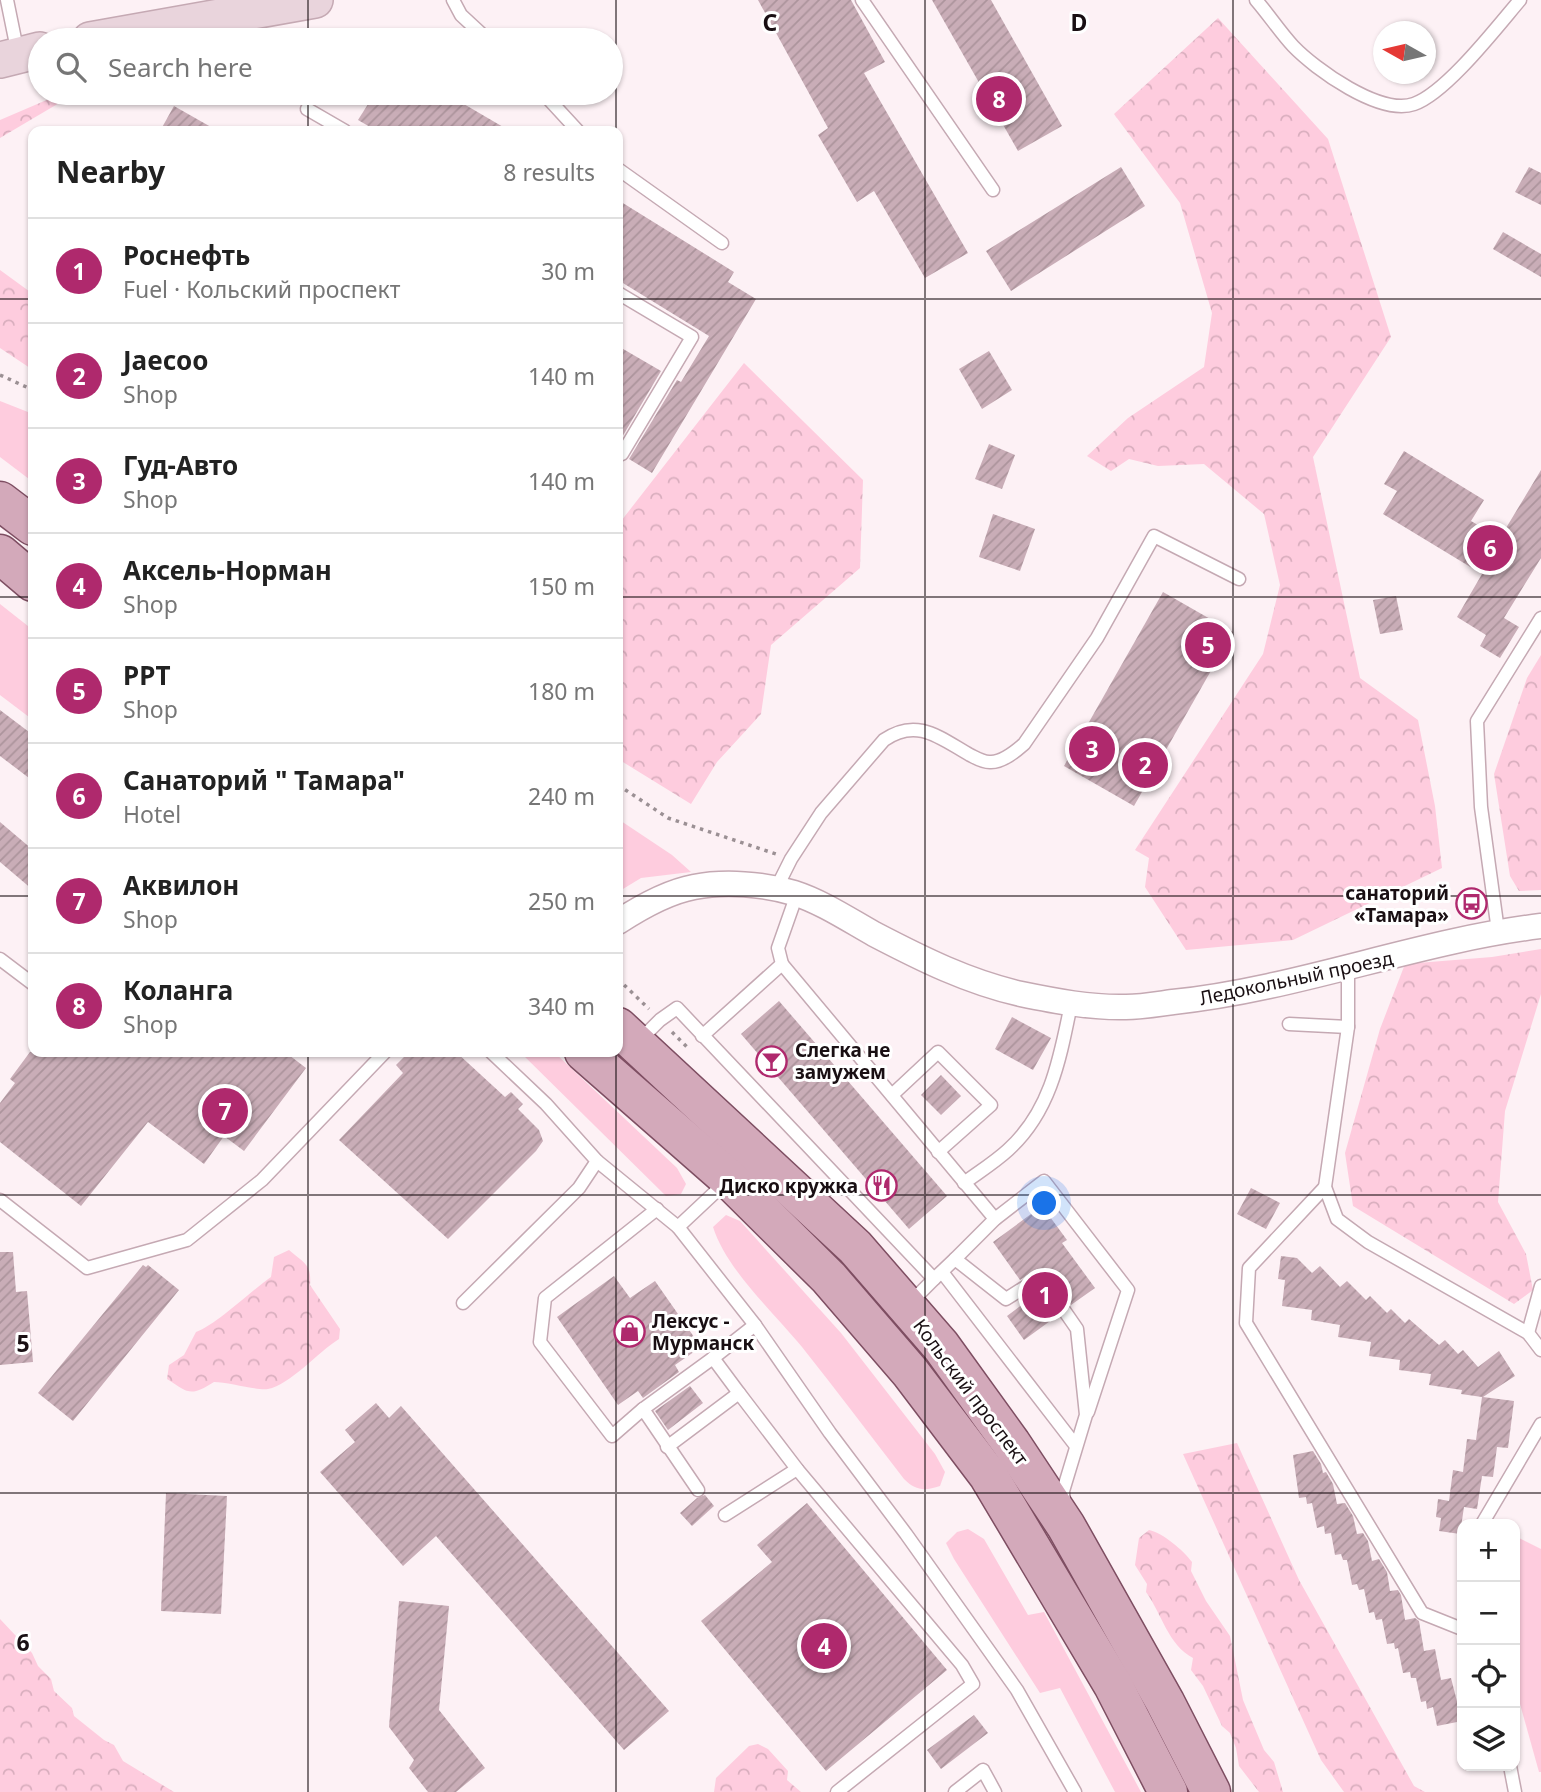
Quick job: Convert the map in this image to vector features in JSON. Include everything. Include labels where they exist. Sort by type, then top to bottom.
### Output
[{"type":"main road","points":[[158,28],[315,0]]},
{"type":"main road","points":[[0,500],[28,522]]},
{"type":"main road","points":[[0,554],[28,578]]},
{"type":"main road","name":"Кольский проспект","points":[[638,1031],[855,1247],[948,1356],[1011,1443],[1066,1526],[1165,1702],[1211,1792]]},
{"type":"main road","name":"Кольский проспект","points":[[589,1057],[729,1179],[829,1278],[910,1372],[988,1475],[1113,1685],[1168,1792]]},
{"type":"street","name":"Ледокольный проезд","points":[[623,919],[644,905],[694,887],[740,884],[786,891],[964,978],[1071,1004],[1126,1007],[1215,998],[1348,969],[1498,931],[1541,926]]},
{"type":"lane","points":[[6,0],[19,55]]},
{"type":"lane","points":[[453,0],[461,15],[475,28]]},
{"type":"lane","points":[[862,0],[993,190]]},
{"type":"lane","points":[[1256,0],[1295,47],[1352,92],[1381,103],[1412,106],[1429,96],[1447,80],[1520,0]]},
{"type":"lane","points":[[554,105],[573,126]]},
{"type":"lane","points":[[307,109],[336,126]]},
{"type":"lane","points":[[623,173],[722,243]]},
{"type":"lane","points":[[623,296],[692,337],[623,452]]},
{"type":"lane","points":[[995,1219],[782,964],[778,948],[791,859],[821,813],[884,740],[896,732],[909,728],[924,731],[978,759],[991,762],[1014,753],[1024,744],[1097,638],[1154,536],[1239,579]]},
{"type":"lane","points":[[1498,931],[1482,807],[1477,721],[1541,618]]},
{"type":"lane","points":[[0,959],[28,980]]},
{"type":"lane","points":[[702,1036],[782,964]]},
{"type":"lane","points":[[1348,969],[1348,1027],[1325,1187],[1337,1219],[1368,1242],[1528,1333],[1541,1350]]},
{"type":"lane","points":[[964,1183],[1008,1151],[1044,1104],[1056,1072],[1071,1004]]},
{"type":"lane","points":[[638,1031],[677,1008],[938,1275],[1076,1446]]},
{"type":"lane","points":[[1289,1024],[1348,1027]]},
{"type":"lane","points":[[892,1096],[938,1052],[991,1105],[938,1152]]},
{"type":"lane","points":[[0,1200],[87,1268],[187,1240],[262,1180],[380,1057]]},
{"type":"lane","points":[[496,1057],[546,1104],[597,1161],[678,1227],[755,1325],[1017,1690],[1075,1792]]},
{"type":"lane","points":[[463,1303],[579,1188],[597,1161]]},
{"type":"lane","points":[[678,1227],[729,1179]]},
{"type":"lane","points":[[906,1308],[995,1219],[1044,1181],[1128,1290],[1063,1491],[1066,1526]]},
{"type":"lane","points":[[1325,1187],[1249,1268],[1246,1323],[1422,1613],[1457,1627]]},
{"type":"lane","points":[[657,1209],[545,1298],[540,1342],[612,1436],[643,1409],[755,1325]]},
{"type":"lane","points":[[955,1259],[1006,1299],[1041,1277],[1077,1329],[1086,1415]]},
{"type":"lane","points":[[1528,1333],[1541,1286]]},
{"type":"lane","points":[[713,1358],[797,1469],[962,1665],[972,1684],[837,1792]]},
{"type":"lane","points":[[667,1447],[739,1393]]},
{"type":"lane","points":[[643,1409],[698,1490]]},
{"type":"lane","points":[[1485,1519],[1541,1424]]},
{"type":"lane","points":[[725,1515],[797,1469]]},
{"type":"lane","points":[[955,1792],[983,1770],[995,1792]]},
{"type":"lane","points":[[1511,1771],[1515,1792]]},
{"type":"path","points":[[0,374],[28,388]]},
{"type":"path","points":[[623,788],[668,817],[791,859]]},
{"type":"green space","points":[[1218,18],[1328,139],[1391,337],[1313,457],[1360,678],[1418,720],[1435,806],[1442,868],[1293,940],[1186,950],[1145,887],[1149,858],[1135,850],[1263,654],[1280,585],[1264,514],[1204,464],[1158,466],[1129,459],[1111,471],[1087,456],[1128,418],[1204,367],[1212,313],[1180,203],[1114,114]]},
{"type":"green space","points":[[35,105],[56,105],[0,138],[0,120]]},
{"type":"green space","points":[[0,270],[28,290],[28,367],[0,348]]},
{"type":"green space","points":[[744,363],[863,480],[860,568],[771,645],[761,714],[717,762],[691,804],[623,762],[623,519]]},
{"type":"green space","points":[[0,401],[28,412],[28,478],[0,457]]},
{"type":"green space","points":[[0,604],[28,626],[28,716],[0,695]]},
{"type":"green space","points":[[1541,655],[1541,890],[1519,891],[1510,876],[1494,774],[1527,678]]},
{"type":"green space","points":[[623,822],[672,855],[691,872],[641,878],[623,889]]},
{"type":"green space","points":[[1541,949],[1541,994],[1505,1111],[1498,1202],[1526,1254],[1533,1290],[1514,1304],[1353,1206],[1345,1153],[1380,1029],[1405,964],[1492,957]]},
{"type":"green space","points":[[525,1057],[559,1057],[677,1168],[686,1184],[681,1194],[666,1196]]},
{"type":"green space","points":[[726,1215],[740,1221],[841,1333],[935,1454],[945,1472],[940,1486],[921,1489],[904,1479],[802,1347],[739,1274],[719,1243],[713,1227]]},
{"type":"green space","points":[[289,1250],[308,1267],[310,1285],[340,1329],[339,1339],[295,1375],[268,1389],[214,1382],[200,1390],[190,1391],[167,1379],[169,1365],[184,1355],[196,1332],[223,1315],[271,1277],[274,1257]]},
{"type":"green space","points":[[1237,1443],[1299,1580],[1414,1786],[1425,1792],[1344,1792],[1321,1760],[1183,1454]]},
{"type":"green space","points":[[968,1529],[984,1539],[1028,1615],[1044,1612],[1141,1792],[1115,1792],[1060,1688],[1040,1693],[946,1543],[957,1532]]},
{"type":"green space","points":[[1149,1530],[1172,1543],[1192,1562],[1191,1571],[1206,1601],[1230,1636],[1243,1700],[1264,1750],[1274,1762],[1283,1792],[1259,1792],[1239,1766],[1230,1733],[1222,1726],[1203,1686],[1191,1670],[1193,1658],[1171,1637],[1146,1592],[1147,1584],[1135,1565],[1139,1538]]},
{"type":"green space","points":[[1520,1538],[1541,1549],[1539,1772],[1520,1704]]},
{"type":"green space","points":[[0,1619],[32,1653],[38,1666],[51,1679],[54,1691],[72,1708],[74,1716],[114,1745],[123,1761],[174,1792],[0,1792]]},
{"type":"green space","points":[[758,1744],[768,1749],[788,1771],[787,1780],[801,1792],[714,1792],[716,1778],[749,1746]]},
{"type":"building","points":[[758,0],[851,0],[885,62],[864,73],[968,253],[925,278],[874,191],[857,202],[818,135],[828,128]]},
{"type":"building","points":[[932,0],[991,0],[1062,126],[1018,151]]},
{"type":"building","points":[[367,105],[466,105],[501,126],[368,126],[358,120]]},
{"type":"building","points":[[174,106],[209,126],[163,126]]},
{"type":"building","points":[[1121,167],[1145,206],[1011,291],[986,251]]},
{"type":"building","points":[[1529,167],[1541,173],[1541,205],[1515,192]]},
{"type":"building","points":[[623,203],[734,272],[728,282],[756,299],[652,473],[629,459],[677,380],[681,382],[709,336],[623,283]]},
{"type":"building","points":[[1503,232],[1541,254],[1541,277],[1493,249]]},
{"type":"building","points":[[623,349],[661,371],[623,436]]},
{"type":"building","points":[[989,351],[1012,390],[982,409],[959,369]]},
{"type":"building","points":[[989,444],[1015,455],[1002,489],[975,479]]},
{"type":"building","points":[[1404,451],[1484,500],[1471,521],[1500,538],[1541,470],[1541,558],[1504,618],[1519,627],[1500,658],[1480,646],[1486,635],[1457,617],[1482,574],[1383,514],[1397,491],[1384,484]]},
{"type":"building","points":[[993,514],[1035,529],[1020,571],[979,557]]},
{"type":"building","points":[[1163,592],[1233,632],[1134,806],[1064,766]]},
{"type":"building","points":[[1396,596],[1403,630],[1380,634],[1373,600]]},
{"type":"building","points":[[0,710],[28,731],[28,777],[0,756]]},
{"type":"building","points":[[0,822],[28,846],[28,886],[0,862]]},
{"type":"building","points":[[779,1001],[947,1196],[909,1229],[741,1034]]},
{"type":"building","points":[[1012,1017],[1051,1038],[1033,1070],[995,1049]]},
{"type":"building","points":[[28,1055],[28,1057],[292,1057],[306,1068],[244,1151],[224,1136],[204,1164],[148,1122],[81,1206],[0,1142],[0,1103],[15,1083],[10,1079]]},
{"type":"building","points":[[404,1057],[461,1057],[505,1097],[511,1092],[523,1104],[518,1109],[539,1130],[543,1141],[448,1239],[339,1140],[403,1073],[396,1065]]},
{"type":"building","points":[[941,1075],[961,1096],[941,1115],[921,1095]]},
{"type":"building","points":[[1251,1188],[1280,1203],[1266,1229],[1237,1214]]},
{"type":"building","points":[[1042,1206],[1067,1240],[1062,1243],[1095,1288],[1071,1305],[1044,1269],[1037,1269],[1020,1280],[993,1242]]},
{"type":"building","points":[[0,1252],[13,1252],[16,1292],[27,1291],[33,1362],[0,1365]]},
{"type":"building","points":[[1281,1256],[1297,1258],[1312,1273],[1320,1266],[1340,1287],[1347,1281],[1366,1300],[1370,1296],[1387,1313],[1391,1309],[1405,1323],[1409,1319],[1439,1345],[1445,1340],[1458,1354],[1463,1350],[1478,1367],[1499,1351],[1515,1376],[1483,1397],[1514,1401],[1508,1448],[1497,1447],[1493,1477],[1482,1476],[1477,1509],[1464,1507],[1462,1519],[1457,1519],[1457,1534],[1439,1531],[1441,1518],[1436,1517],[1438,1499],[1449,1501],[1453,1470],[1463,1472],[1467,1439],[1476,1440],[1482,1397],[1461,1394],[1462,1390],[1429,1385],[1431,1374],[1399,1370],[1400,1360],[1369,1356],[1371,1342],[1338,1337],[1340,1325],[1311,1320],[1312,1310],[1282,1306],[1285,1280],[1278,1279]]},
{"type":"building","points":[[143,1265],[148,1265],[179,1290],[73,1421],[38,1393]]},
{"type":"building","name":"Лексус - Мурманск","points":[[614,1276],[630,1298],[655,1281],[701,1347],[675,1365],[679,1372],[643,1398],[638,1391],[618,1405],[557,1317]]},
{"type":"building","points":[[1039,1289],[1057,1316],[1024,1340],[1007,1316]]},
{"type":"building","points":[[690,1386],[703,1403],[668,1430],[655,1411]]},
{"type":"building","points":[[376,1403],[389,1418],[401,1406],[669,1711],[624,1750],[436,1536],[403,1566],[320,1472],[355,1442],[345,1430]]},
{"type":"building","points":[[1313,1451],[1323,1473],[1326,1472],[1333,1484],[1337,1504],[1345,1503],[1353,1516],[1357,1534],[1363,1533],[1368,1541],[1372,1561],[1379,1559],[1387,1572],[1390,1591],[1398,1590],[1401,1595],[1405,1620],[1415,1618],[1419,1621],[1424,1651],[1435,1649],[1441,1680],[1451,1678],[1457,1701],[1457,1722],[1437,1726],[1433,1707],[1427,1709],[1426,1701],[1421,1702],[1416,1678],[1411,1678],[1410,1672],[1403,1673],[1398,1648],[1395,1649],[1394,1643],[1387,1644],[1382,1619],[1376,1620],[1374,1612],[1369,1613],[1364,1589],[1359,1590],[1357,1584],[1352,1585],[1347,1560],[1343,1560],[1341,1554],[1335,1555],[1331,1533],[1325,1534],[1324,1526],[1317,1528],[1312,1503],[1307,1504],[1306,1497],[1299,1498],[1293,1455]]},
{"type":"building","points":[[166,1493],[227,1496],[221,1614],[161,1611]]},
{"type":"building","points":[[705,1495],[714,1506],[692,1526],[680,1513],[697,1498]]},
{"type":"building","points":[[807,1503],[947,1670],[826,1771],[701,1621],[772,1562],[757,1545]]},
{"type":"building","points":[[399,1601],[449,1606],[439,1710],[485,1768],[456,1792],[428,1792],[409,1768],[414,1760],[389,1727]]},
{"type":"building","points":[[974,1715],[988,1733],[941,1769],[927,1750]]},
{"type":"place","name":"Коланга","points":[[999,99]]},
{"type":"place","name":"Санаторий \" Тамара\"","points":[[1490,548]]},
{"type":"place","name":"РРТ","points":[[1208,645]]},
{"type":"place","name":"Гуд-Авто","points":[[1092,749]]},
{"type":"place","name":"Jaecoo","points":[[1145,765]]},
{"type":"place","name":"санаторий «Тамара»","points":[[1472,904]]},
{"type":"place","name":"Слегка не замужем","points":[[772,1061]]},
{"type":"place","name":"Аквилон","points":[[225,1111]]},
{"type":"place","name":"Диско кружка","points":[[881,1186]]},
{"type":"place","name":"Роснефть","points":[[1045,1295]]},
{"type":"place","name":"Лексус - Мурманск","points":[[629,1332]]},
{"type":"place","name":"Аксель-Норман","points":[[824,1646]]}]
